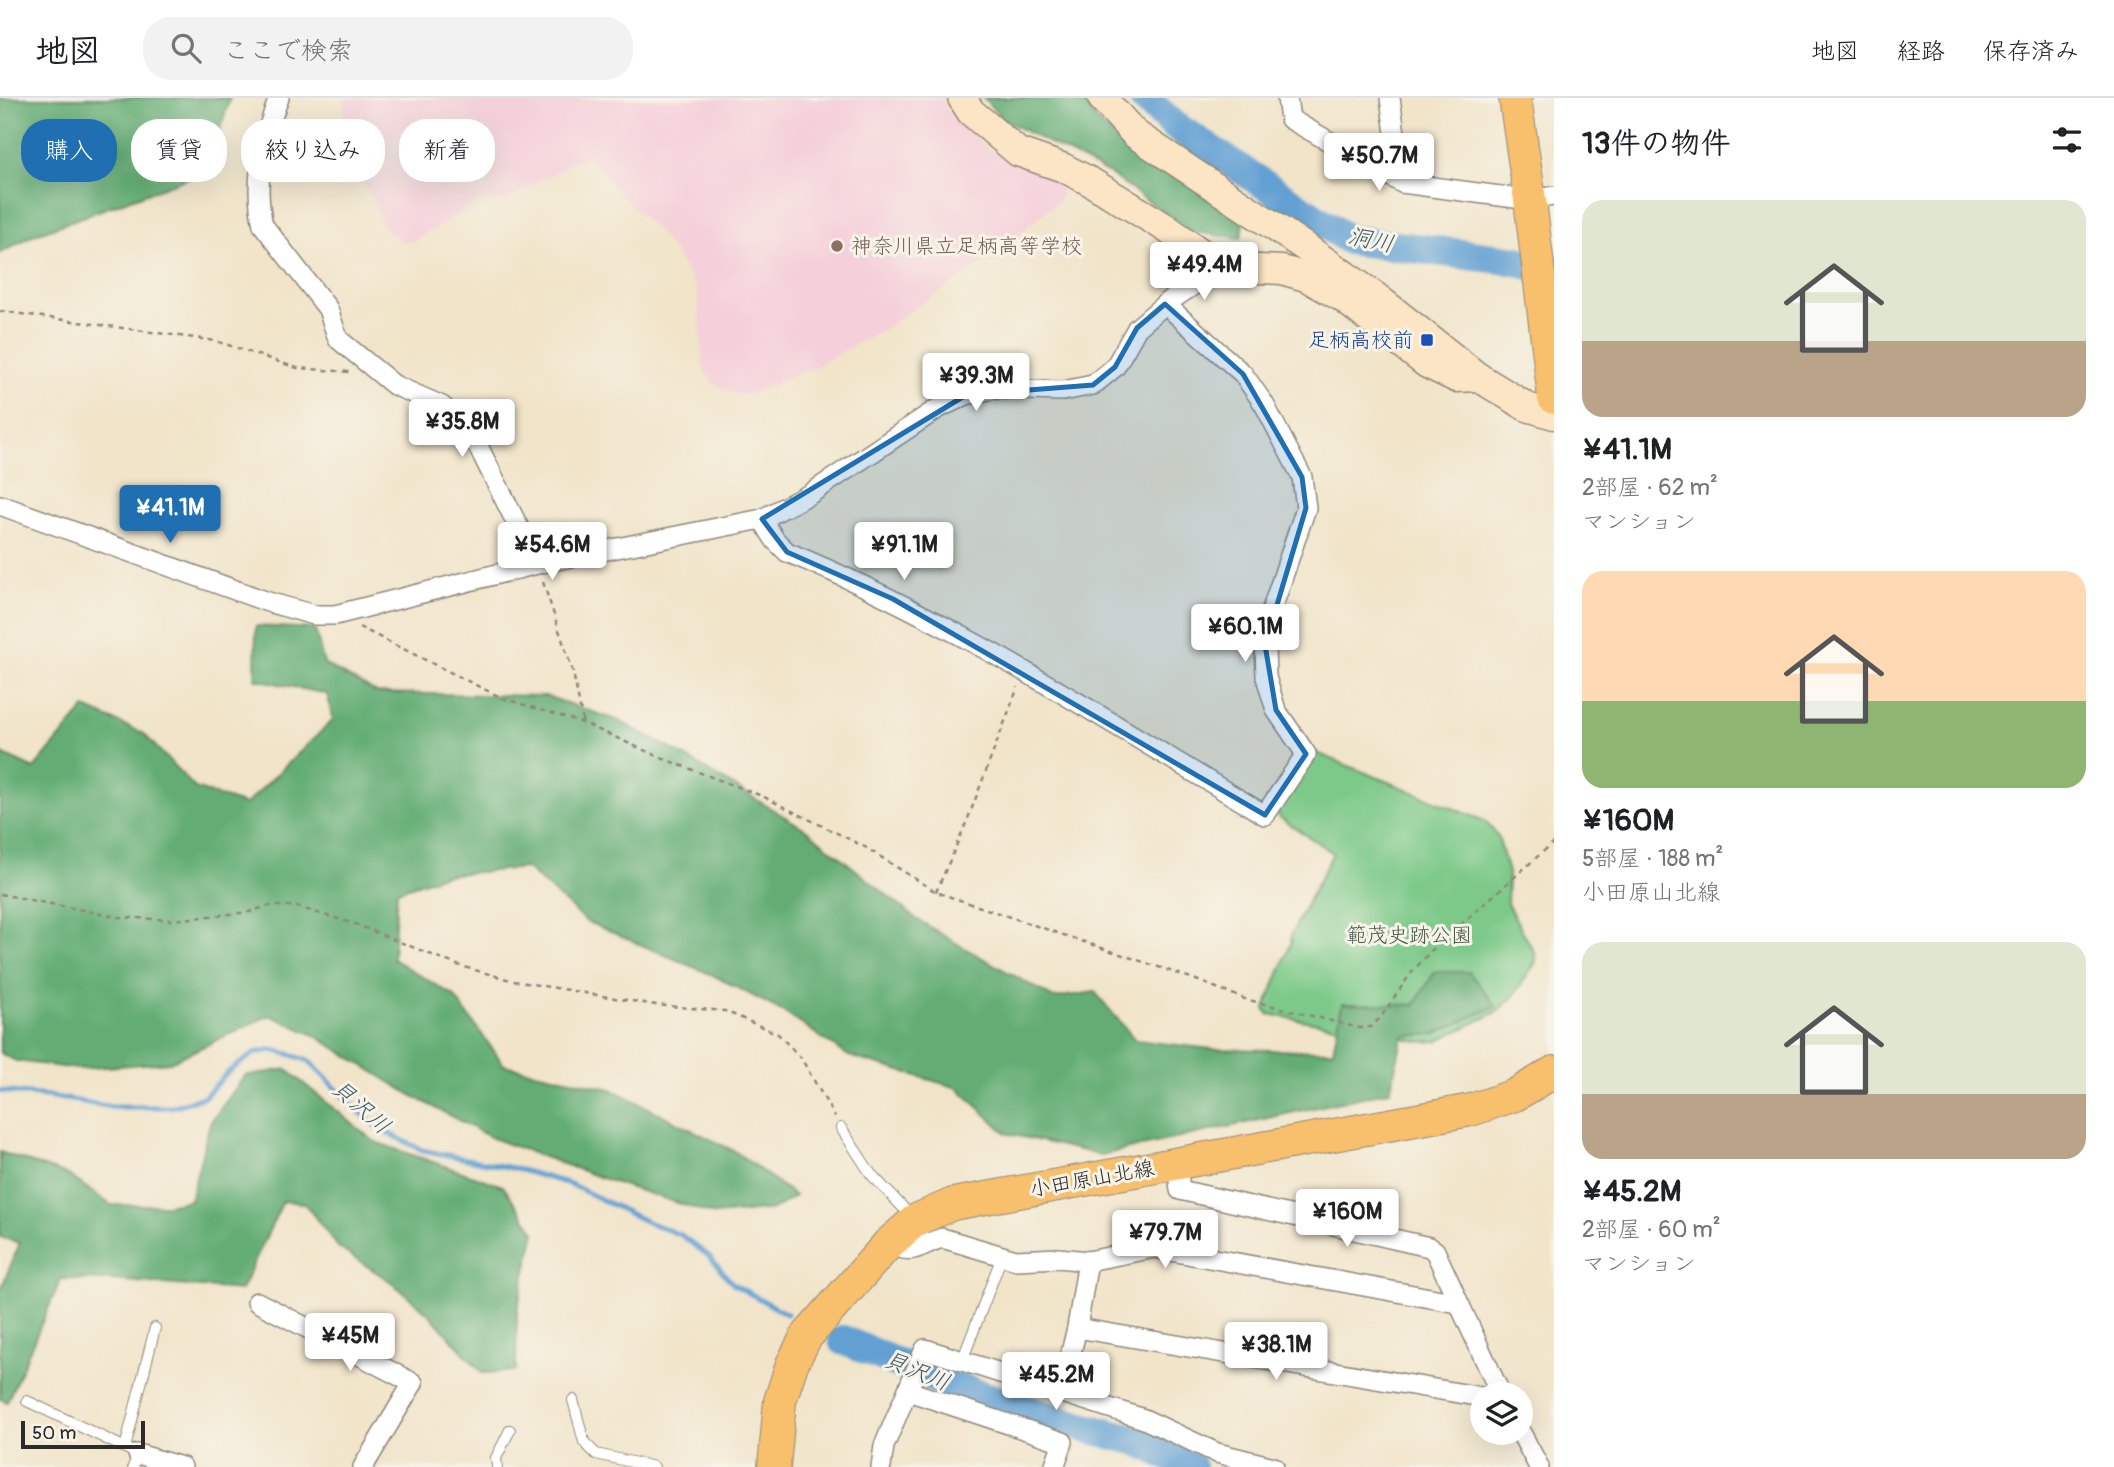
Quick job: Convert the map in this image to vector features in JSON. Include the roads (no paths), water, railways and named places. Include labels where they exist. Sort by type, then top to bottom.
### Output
[{"type":"main road","points":[[1515,98],[1538,201],[1546,329],[1554,398]]},
{"type":"main road","name":"小田原山北線","points":[[774,1467],[778,1416],[792,1364],[806,1337],[888,1244],[916,1220],[953,1204],[1471,1110],[1516,1095],[1554,1072]]},
{"type":"street","points":[[279,98],[262,146],[259,208],[263,225],[328,309],[338,339],[394,385],[442,406],[465,427],[479,448],[537,564]]},
{"type":"street","points":[[962,98],[971,112],[1018,152],[1064,168],[1091,182],[1166,228],[1221,267]]},
{"type":"street","points":[[1102,98],[1135,134],[1376,297],[1478,377],[1527,407],[1554,415]]},
{"type":"street","points":[[1287,98],[1290,119],[1402,183],[1538,201]]},
{"type":"street","points":[[1390,98],[1402,183]]},
{"type":"street","points":[[0,505],[268,602],[314,615],[335,615],[537,564],[762,519],[810,494],[937,409],[966,395],[993,389],[1063,391],[1093,385],[1115,367],[1137,328],[1165,304],[1221,267],[1282,270],[1306,277],[1343,298],[1427,364],[1456,378],[1478,377]]},
{"type":"street","points":[[762,519],[775,540],[787,552],[893,599],[1023,672],[1265,815],[1306,754],[1276,710],[1266,677],[1265,645],[1268,621],[1306,508],[1302,477],[1264,404],[1243,374],[1165,304]]},
{"type":"street","points":[[1177,1164],[1180,1190],[1429,1247],[1435,1251],[1495,1382]]},
{"type":"street","points":[[888,1244],[913,1251],[942,1238],[1026,1261],[1058,1258],[1088,1261],[1154,1248],[1458,1303]]},
{"type":"street","points":[[1061,1393],[1077,1328],[1088,1261]]},
{"type":"street","points":[[257,1302],[413,1383],[363,1467]]},
{"type":"street","points":[[1077,1328],[1470,1395]]},
{"type":"street","points":[[881,1467],[884,1446],[925,1349],[1144,1419],[1217,1453],[1274,1467]]},
{"type":"street","points":[[908,1391],[1063,1442],[1054,1467]]},
{"type":"street","points":[[1527,1445],[1539,1467]]},
{"type":"street","points":[[132,1457],[182,1467]]},
{"type":"lane","points":[[841,1128],[871,1174],[916,1220]]},
{"type":"lane","points":[[962,1361],[1002,1256]]},
{"type":"lane","points":[[27,1401],[132,1457],[155,1328]]},
{"type":"lane","points":[[573,1400],[584,1442],[596,1454],[654,1467]]},
{"type":"lane","points":[[496,1467],[496,1458],[510,1430]]},
{"type":"waterway","name":"洞川","points":[[1144,98],[1175,126],[1349,240],[1517,261],[1554,272]]},
{"type":"waterway","name":"貝沢川","points":[[0,1091],[112,1107],[171,1107],[204,1097],[228,1072],[255,1053],[272,1050],[289,1054],[309,1061],[380,1129],[422,1150],[517,1169],[570,1184],[645,1221],[681,1235],[710,1257],[733,1284],[787,1314]]},
{"type":"waterway","name":"貝沢川","points":[[843,1340],[947,1384],[1082,1427],[1138,1441],[1191,1467]]},
{"type":"place","name":"神奈川県立足柄高等学校","points":[[837,246]]},
{"type":"place","name":"足柄高校前","points":[[1427,340]]},
{"type":"park label","name":"範茂史跡公園","points":[[1409,935]]}]
